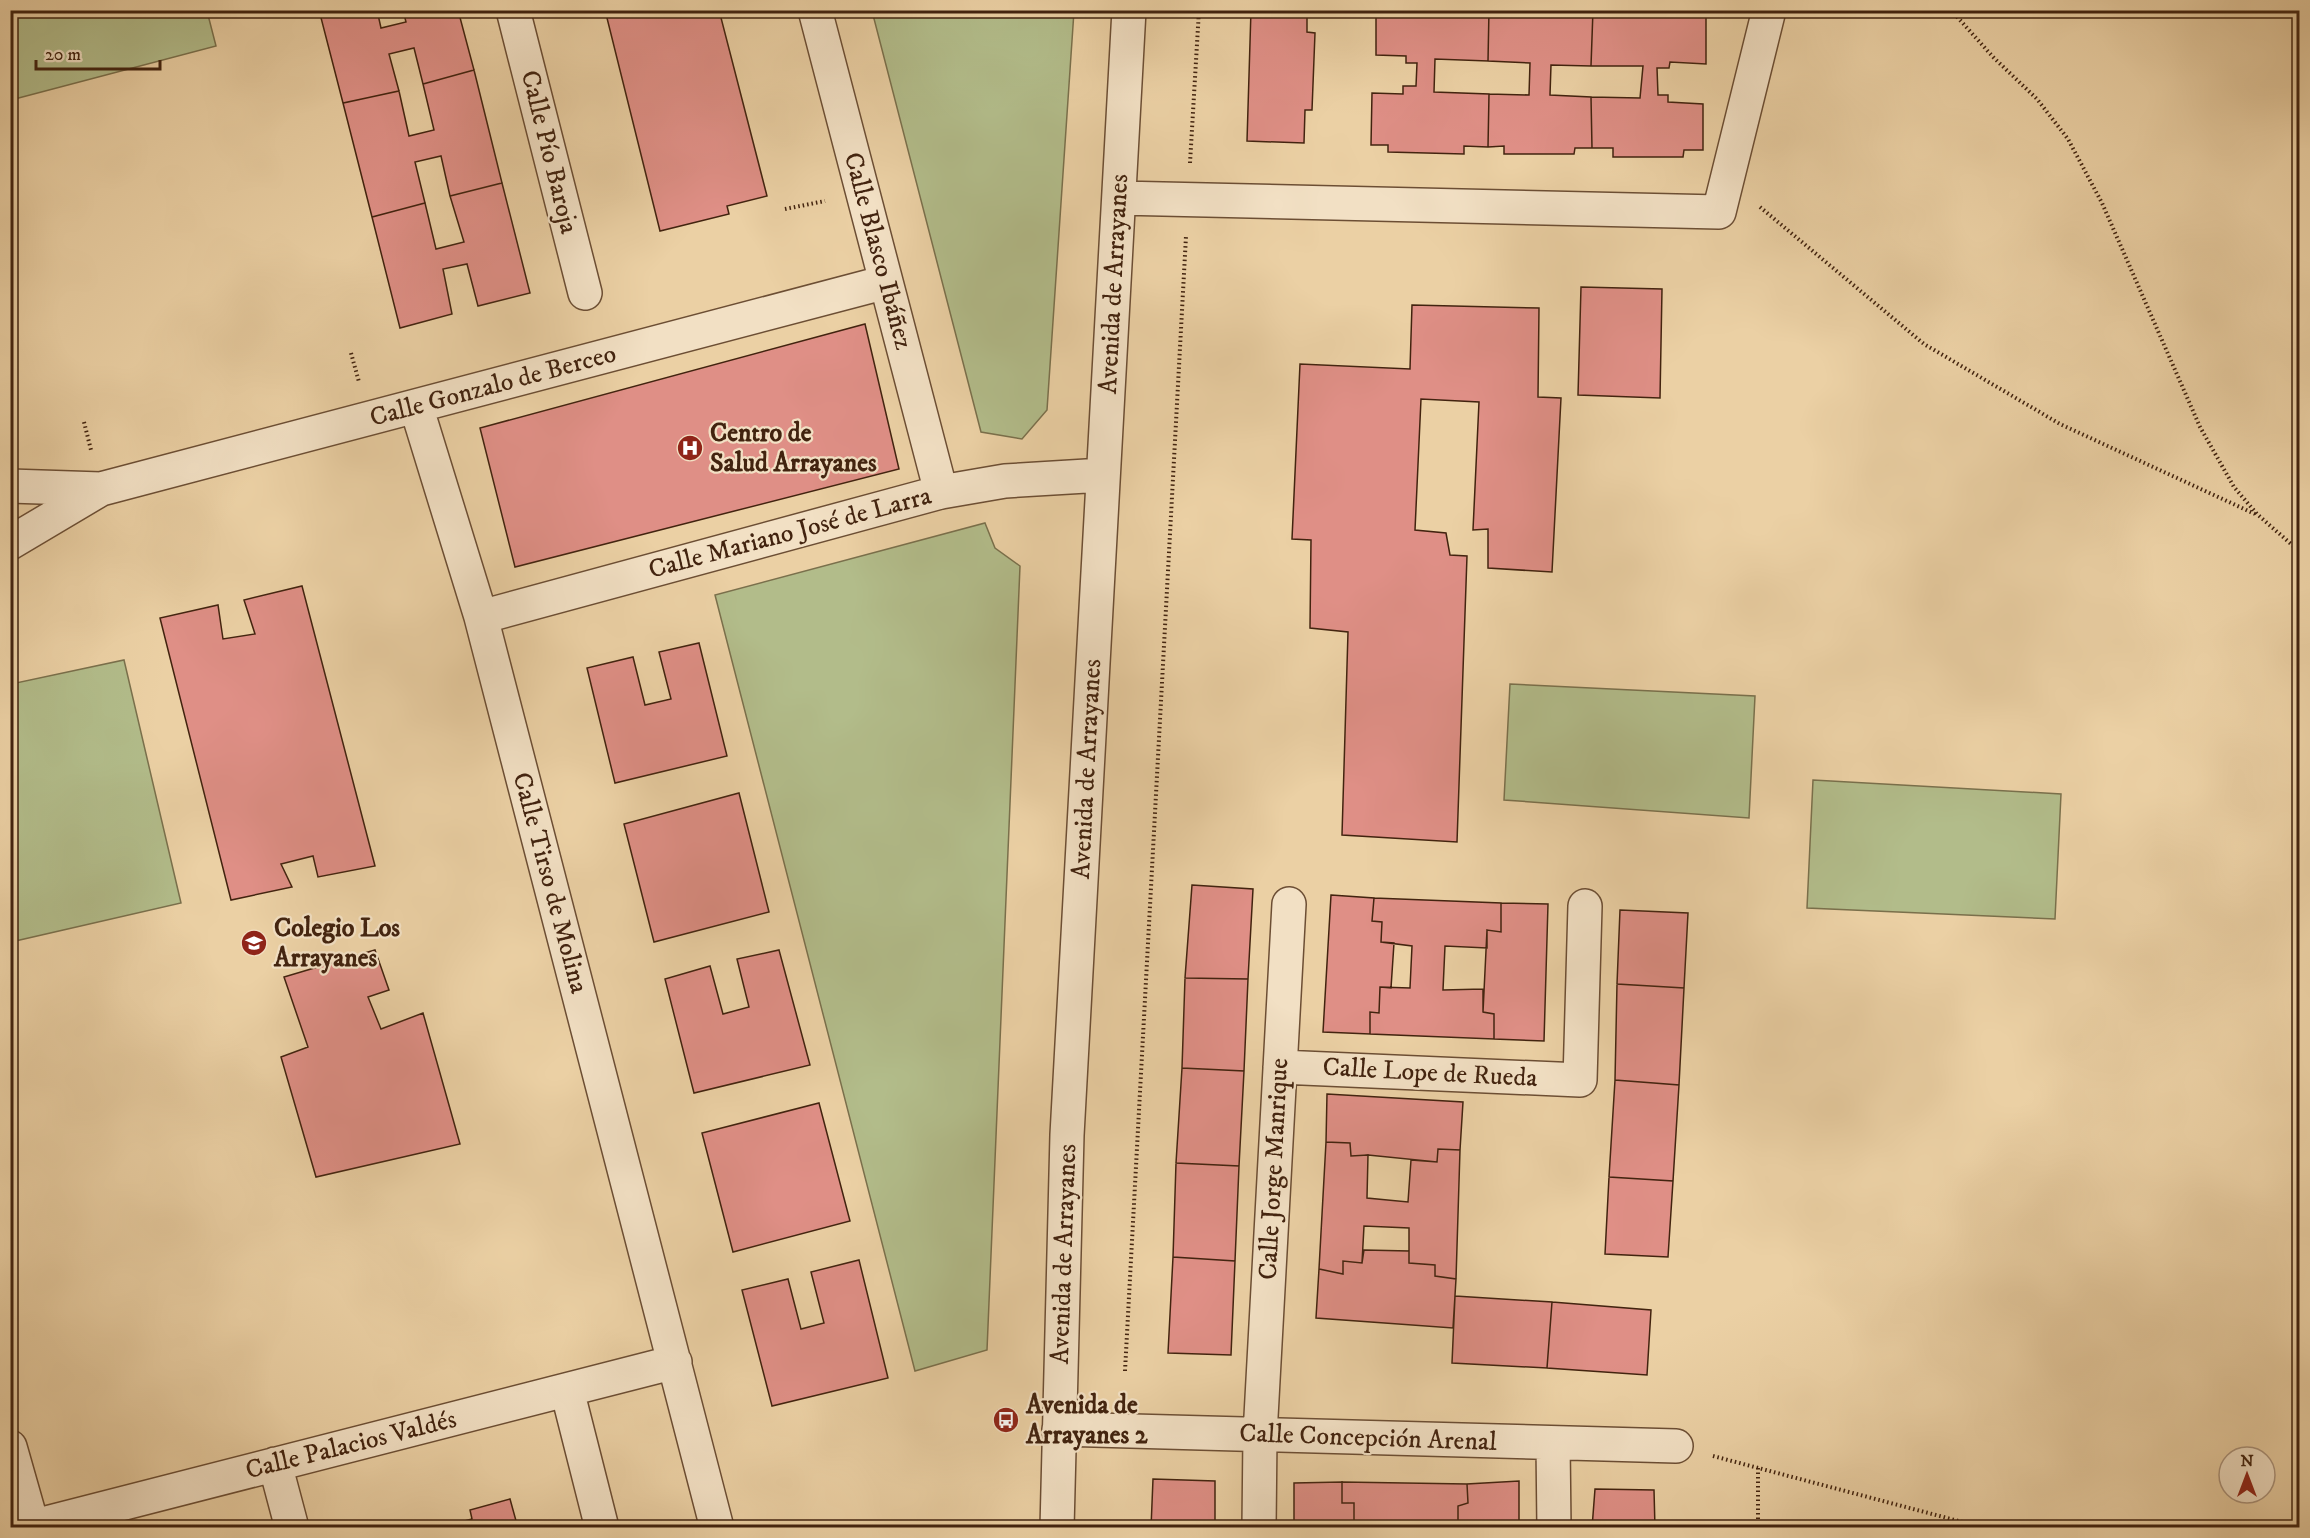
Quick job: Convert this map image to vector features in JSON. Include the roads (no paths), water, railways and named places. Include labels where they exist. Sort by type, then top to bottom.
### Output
[{"type":"street","name":"Calle Pío Baroja","points":[[513,10],[585,293]]},
{"type":"street","name":"Calle Blasco Ibáñez","points":[[815,10],[941,492]]},
{"type":"street","name":"Avenida de Arrayanes","points":[[1057,1527],[1067,1136],[1129,10]]},
{"type":"street","points":[[1119,198],[1719,212],[1769,10]]},
{"type":"street","name":"Calle Gonzalo de Berceo","points":[[10,543],[101,489],[886,282]]},
{"type":"street","name":"Calle Tirso de Molina","points":[[416,406],[482,617],[717,1527]]},
{"type":"street","name":"Calle Mariano José de Larra","points":[[482,617],[941,492],[1005,480],[1103,475]]},
{"type":"street","name":"Calle Gonzalo de Berceo","points":[[10,486],[101,489]]},
{"type":"street","name":"Calle Jorge Manrique","points":[[1259,1527],[1260,1435],[1289,904]]},
{"type":"street","name":"Calle Lope de Rueda","points":[[1280,1067],[1580,1080],[1586,906]]},
{"type":"street","name":"Calle Palacios Valdés","points":[[31,1527],[675,1362]]},
{"type":"street","points":[[567,1390],[602,1527]]},
{"type":"street","name":"Calle Concepción Arenal","points":[[1059,1429],[1676,1446]]},
{"type":"street","points":[[1553,1443],[1554,1527]]},
{"type":"street","points":[[10,1447],[31,1527]]},
{"type":"street","points":[[275,1464],[292,1527]]},
{"type":"place","name":"Centro de Salud Arrayanes","points":[[690,448]]},
{"type":"place","name":"Colegio Los Arrayanes","points":[[254,943]]},
{"type":"place","name":"Avenida de Arrayanes 2","points":[[1006,1420]]}]
